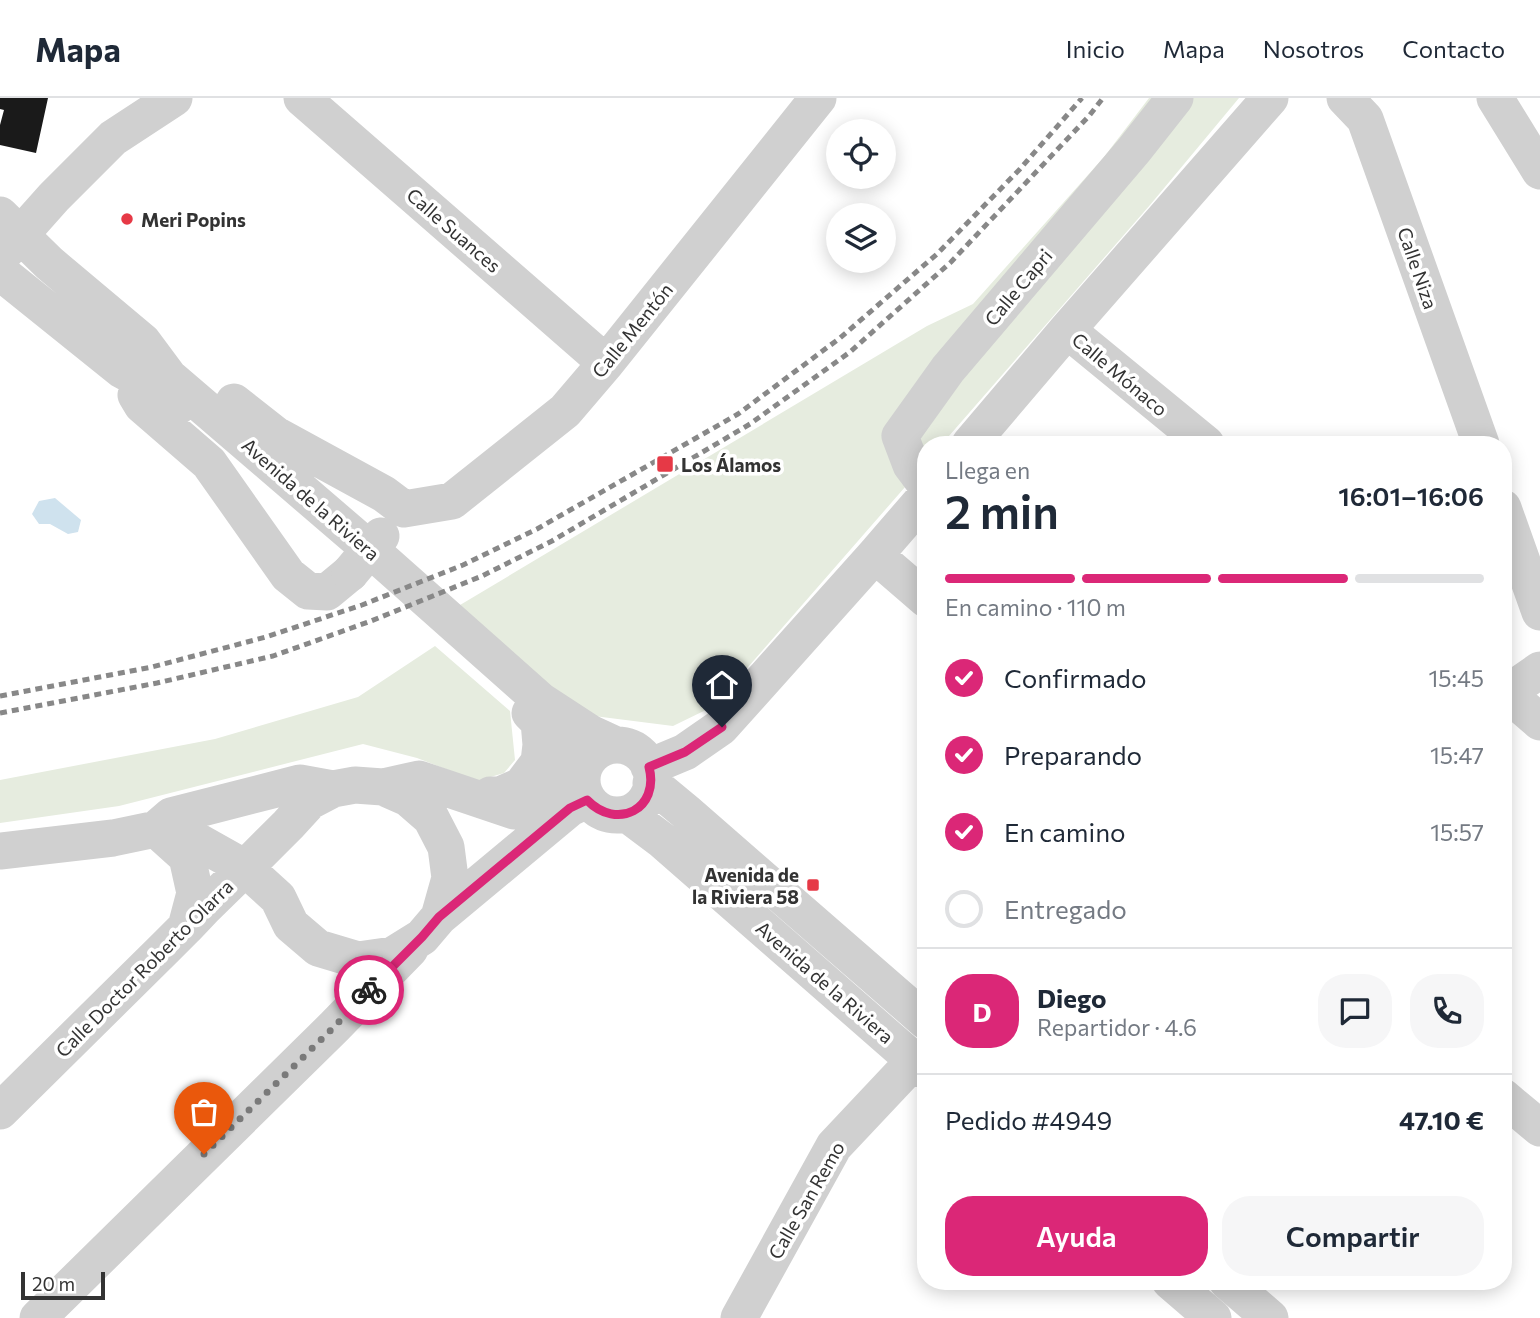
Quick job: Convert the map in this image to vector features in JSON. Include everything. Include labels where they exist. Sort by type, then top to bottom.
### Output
[{"type":"street","points":[[7,236],[54,197],[113,138],[173,98]]},
{"type":"street","name":"Calle Suances","points":[[302,98],[606,363]]},
{"type":"street","name":"Calle Mentón","points":[[393,522],[452,501],[565,411],[818,98]]},
{"type":"street","name":"Calle Capri","points":[[917,473],[911,465],[900,436],[948,369],[1125,161],[1175,98]]},
{"type":"street","points":[[977,436],[1270,98]]},
{"type":"street","name":"Calle Niza","points":[[1345,98],[1365,119],[1478,436]]},
{"type":"street","points":[[1495,98],[1540,171]]},
{"type":"street","name":"Avenida de la Riviera","points":[[7,236],[50,262],[159,390],[336,537],[539,722],[584,781]]},
{"type":"street","name":"Avenida de la Riviera","points":[[0,272],[169,377],[541,701],[590,733],[616,745]]},
{"type":"street","name":"Calle Mónaco","points":[[1067,330],[1196,436]]},
{"type":"street","points":[[132,356],[183,363],[276,435],[384,494],[393,522],[351,573],[327,592],[309,591],[288,575],[209,463],[142,405],[132,356]]},
{"type":"street","points":[[650,775],[722,727],[917,506]]},
{"type":"street","points":[[1512,533],[1540,612]]},
{"type":"street","points":[[875,555],[917,591]]},
{"type":"street","points":[[1512,688],[1540,670]]},
{"type":"street","points":[[1512,698],[1540,722]]},
{"type":"street","points":[[467,795],[500,795],[521,786],[539,762],[539,722]]},
{"type":"street","points":[[584,781],[559,783],[530,807],[514,811],[419,779],[383,787],[355,785],[333,789],[310,801],[288,825],[275,859],[278,898],[291,925],[318,948],[358,960],[393,955],[570,808],[584,781],[589,758],[597,751],[616,745],[636,751],[643,758],[650,775],[649,793],[644,802],[627,814],[615,815],[595,808],[584,781]]},
{"type":"street","name":"Avenida de la Riviera","points":[[650,775],[686,812],[917,1012]]},
{"type":"street","points":[[156,829],[171,816],[300,783],[333,789]]},
{"type":"street","points":[[38,1318],[334,1027],[430,927],[450,878],[446,847],[431,818],[408,798],[383,787]]},
{"type":"street","name":"Avenida de la Riviera","points":[[627,814],[683,858],[917,1063]]},
{"type":"street","name":"Calle Doctor Roberto Olarra","points":[[0,1111],[288,825]]},
{"type":"street","points":[[0,850],[113,838],[156,829],[188,836],[244,868],[278,898]]},
{"type":"street","points":[[156,829],[187,857],[195,893],[186,927]]},
{"type":"street","name":"Calle San Remo","points":[[739,1318],[834,1146],[917,1069]]},
{"type":"street","points":[[1512,1105],[1540,1128]]},
{"type":"street","points":[[1180,1290],[1213,1318]]},
{"type":"street","points":[[1237,1290],[1270,1318]]},
{"type":"shaded area","points":[[1149,98],[1239,98],[1150,205],[949,436],[917,436],[917,473],[714,706],[673,726],[586,715],[455,608],[927,326],[973,304],[1104,157]]},
{"type":"shaded area","points":[[435,646],[510,711],[515,760],[504,773],[477,781],[417,758],[363,744],[119,806],[0,823],[0,780],[215,739],[358,697]]},
{"type":"water","points":[[55,498],[81,520],[78,532],[68,534],[50,524],[39,524],[32,514],[39,501]]},
{"type":"building","points":[[0,98],[48,98],[36,153],[0,145],[0,125],[4,110],[0,109]]},
{"type":"railway","points":[[0,696],[152,667],[266,637],[362,605],[463,565],[537,529],[738,414],[840,338],[937,254],[1020,169],[1082,98]]},
{"type":"railway","points":[[0,713],[157,683],[273,656],[371,621],[482,576],[552,541],[750,424],[850,352],[951,262],[1103,98]]},
{"type":"way so far","points":[[204,1154],[369,990]]},
{"type":"place","name":"Meri Popins","points":[[127,219]]},
{"type":"place","name":"Los Álamos","points":[[665,464]]},
{"type":"place","name":"Avenida de la Riviera 58","points":[[813,885]]},
{"type":"route","points":[[369,990],[439,917],[570,808],[587,800],[605,813],[627,814],[644,802],[649,793],[649,767],[685,752],[722,727]]}]
